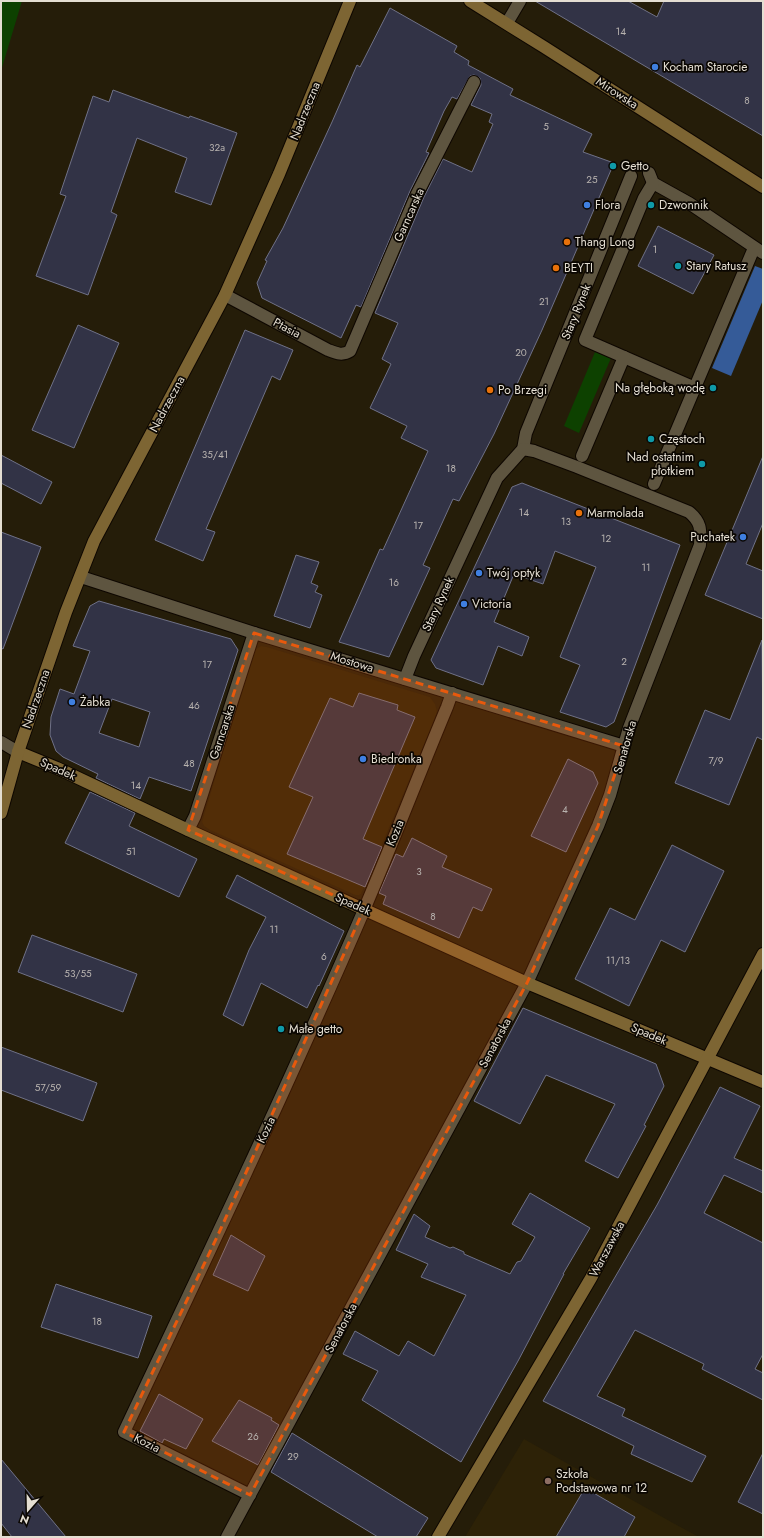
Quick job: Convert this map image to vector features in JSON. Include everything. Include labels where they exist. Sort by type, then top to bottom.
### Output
[{"type":"street","name":"Nadrzeczna","points":[[1,813],[18,752],[66,612],[94,541],[225,295],[279,174],[350,1]]},
{"type":"street","name":"Mirowska","points":[[470,1],[507,23],[763,187]]},
{"type":"street","points":[[507,23],[520,1]]},
{"type":"street","name":"Garncarska","points":[[350,351],[417,194],[474,82]]},
{"type":"street","name":"Stary Rynek","points":[[405,679],[417,649],[497,478],[523,449],[526,434],[631,176]]},
{"type":"street","points":[[654,484],[695,388],[758,250],[651,178],[585,340],[695,388]]},
{"type":"street","name":"Ptasia","points":[[225,295],[328,350],[338,354],[345,354],[350,351]]},
{"type":"street","points":[[582,456],[624,357]]},
{"type":"street","name":"Senatorska","points":[[227,1537],[527,983],[598,826],[610,795],[632,720],[700,545],[701,535],[699,523],[689,512],[534,451],[523,449]]},
{"type":"street","name":"Mostowa","points":[[81,577],[254,633],[624,746]]},
{"type":"street","name":"Garncarska","points":[[188,830],[195,816],[254,633]]},
{"type":"street","name":"Kozia","points":[[250,1495],[124,1432],[276,1109],[364,909],[452,693]]},
{"type":"street","name":"Spadek","points":[[1,742],[18,752],[57,768],[188,830],[527,983],[763,1082]]},
{"type":"street","name":"Warszawska","points":[[438,1537],[591,1278],[763,954]]},
{"type":"highlighted area","points":[[254,633],[624,746],[598,826],[527,983],[250,1495],[124,1432],[218,1235],[364,909],[188,830]]},
{"type":"shaded area","points":[[261,646],[430,697],[435,704],[437,711],[435,719],[361,894],[359,895],[355,895],[210,830],[204,826],[202,822],[252,655],[256,649]]},
{"type":"shaded area","name":"Szkoła Podstawowa nr 12","points":[[524,1439],[673,1523],[699,1537],[465,1537]]},
{"type":"green space","points":[[1,1],[22,1],[1,71]]},
{"type":"green space","points":[[595,352],[611,358],[579,433],[564,426]]},
{"type":"water","points":[[755,266],[763,269],[763,300],[731,376],[712,368]]},
{"type":"building","points":[[535,1],[628,1],[657,17],[664,1],[763,1],[763,136]]},
{"type":"building","points":[[390,8],[457,46],[454,52],[469,61],[468,65],[513,89],[510,95],[592,134],[583,152],[614,163],[542,330],[494,434],[459,501],[453,499],[423,565],[430,568],[389,657],[339,642],[380,549],[383,550],[428,451],[401,438],[407,426],[370,408],[391,364],[382,359],[398,323],[375,313],[424,197],[443,159],[472,172],[493,124],[489,122],[492,114],[471,105],[481,85],[480,78],[474,75],[470,76],[457,99],[452,97],[444,111],[426,152],[429,153],[410,191],[361,307],[356,305],[341,338],[262,298],[257,283],[267,261],[265,260],[283,228],[357,65],[360,67]]},
{"type":"building","points":[[113,90],[189,118],[190,116],[237,133],[211,205],[175,192],[187,158],[137,138],[111,212],[117,215],[88,295],[36,276],[66,196],[60,194],[93,96],[109,102]]},
{"type":"building","points":[[658,226],[714,255],[693,294],[638,266]]},
{"type":"building","points":[[78,325],[119,343],[74,448],[32,430]]},
{"type":"building","points":[[245,330],[293,350],[280,380],[272,376],[206,529],[215,532],[203,561],[155,540]]},
{"type":"building","points":[[1,455],[52,482],[41,504],[1,483]]},
{"type":"building","name":"Puchatek","points":[[763,456],[763,523],[746,564],[763,571],[763,619],[705,595]]},
{"type":"building","points":[[522,483],[680,545],[614,722],[606,727],[560,712],[580,665],[560,657],[596,567],[555,551],[543,584],[514,574],[494,622],[529,637],[522,656],[498,646],[483,685],[436,668],[431,660],[512,487]]},
{"type":"building","points":[[1,532],[41,547],[3,649],[1,648]]},
{"type":"building","points":[[296,555],[319,562],[311,583],[318,586],[315,592],[322,595],[310,628],[274,616]]},
{"type":"building","points":[[99,601],[231,639],[238,650],[191,791],[149,777],[140,799],[96,778],[98,774],[63,757],[56,751],[50,735],[51,717],[60,689],[74,694],[90,651],[73,646],[90,606]],"holes":[[[112,699],[150,712],[139,747],[99,733]]]},
{"type":"building","points":[[762,640],[763,740],[757,737],[729,805],[675,783],[705,710],[730,720]]},
{"type":"building","points":[[359,693],[398,705],[397,710],[415,717],[363,839],[382,847],[365,887],[287,854],[313,797],[289,787],[330,698],[353,707]]},
{"type":"building","points":[[568,759],[593,772],[598,783],[566,852],[531,836]]},
{"type":"building","points":[[90,792],[135,813],[129,826],[197,859],[179,897],[65,843]]},
{"type":"building","points":[[412,838],[447,856],[442,867],[492,889],[482,911],[473,907],[459,938],[383,904],[386,896],[379,893],[396,854],[403,857]]},
{"type":"building","points":[[672,845],[724,871],[685,952],[661,940],[629,1006],[575,979],[610,908],[635,920]]},
{"type":"building","points":[[237,875],[344,931],[319,986],[318,985],[307,1008],[261,983],[243,1026],[223,1015],[249,950],[266,917],[226,897]]},
{"type":"building","points":[[32,935],[137,974],[123,1012],[18,972]]},
{"type":"building","points":[[523,1008],[656,1064],[664,1086],[644,1125],[646,1126],[618,1178],[585,1161],[615,1104],[546,1075],[520,1124],[474,1101]]},
{"type":"building","points":[[1,1047],[97,1083],[83,1121],[1,1090]]},
{"type":"building","points":[[720,1087],[760,1106],[734,1158],[763,1171],[763,1193],[724,1175],[704,1213],[763,1243],[763,1354],[755,1369],[763,1373],[763,1400],[702,1369],[704,1364],[635,1330],[597,1396],[625,1409],[622,1416],[706,1456],[692,1482],[631,1454],[634,1446],[543,1401],[657,1205]]},
{"type":"building","points":[[530,1193],[590,1228],[563,1274],[518,1361],[461,1462],[362,1400],[378,1371],[343,1354],[355,1331],[399,1356],[408,1341],[434,1356],[466,1295],[421,1277],[428,1264],[396,1250],[414,1214],[430,1226],[425,1237],[450,1248],[453,1247],[464,1252],[464,1254],[510,1274],[517,1262],[521,1261],[535,1237],[512,1224]]},
{"type":"building","points":[[231,1235],[265,1256],[248,1291],[213,1275]]},
{"type":"building","points":[[56,1284],[152,1316],[138,1358],[41,1327]]},
{"type":"building","points":[[159,1394],[203,1419],[186,1449],[164,1439],[162,1443],[140,1431]]},
{"type":"building","points":[[239,1400],[272,1418],[271,1420],[279,1425],[258,1465],[212,1441]]},
{"type":"building","points":[[292,1433],[428,1518],[416,1537],[378,1537],[271,1472]]},
{"type":"building","points":[[763,1453],[763,1514],[738,1502]]},
{"type":"building","points":[[1,1459],[66,1537],[12,1537],[1,1523]]},
{"type":"building","name":"Szkoła Podstawowa nr 12","points":[[585,1488],[635,1517],[624,1537],[556,1537]]},
{"type":"place","name":"Kocham Starocie","points":[[655,67]]},
{"type":"place","name":"Getto","points":[[613,166]]},
{"type":"place","name":"Flora","points":[[587,205]]},
{"type":"place","name":"Dzwonnik","points":[[651,205]]},
{"type":"place","name":"Thang Long","points":[[567,242]]},
{"type":"place","name":"Stary Ratusz","points":[[678,266]]},
{"type":"place","name":"BEYTI","points":[[556,268]]},
{"type":"place","name":"Na głęboką wodę","points":[[713,388]]},
{"type":"place","name":"Po Brzegi","points":[[490,390]]},
{"type":"place","name":"Częstoch","points":[[651,439]]},
{"type":"place","name":"Nad ostatnim płotkiem","points":[[702,464]]},
{"type":"place","name":"Marmolada","points":[[579,513]]},
{"type":"place","name":"Puchatek","points":[[743,537]]},
{"type":"place","name":"Twój optyk","points":[[479,573]]},
{"type":"place","name":"Victoria","points":[[464,604]]},
{"type":"place","name":"Żabka","points":[[72,702]]},
{"type":"place","name":"Biedronka","points":[[363,759]]},
{"type":"place","name":"Małe getto","points":[[281,1029]]},
{"type":"place","name":"Szkoła Podstawowa nr 12","points":[[548,1481]]}]
